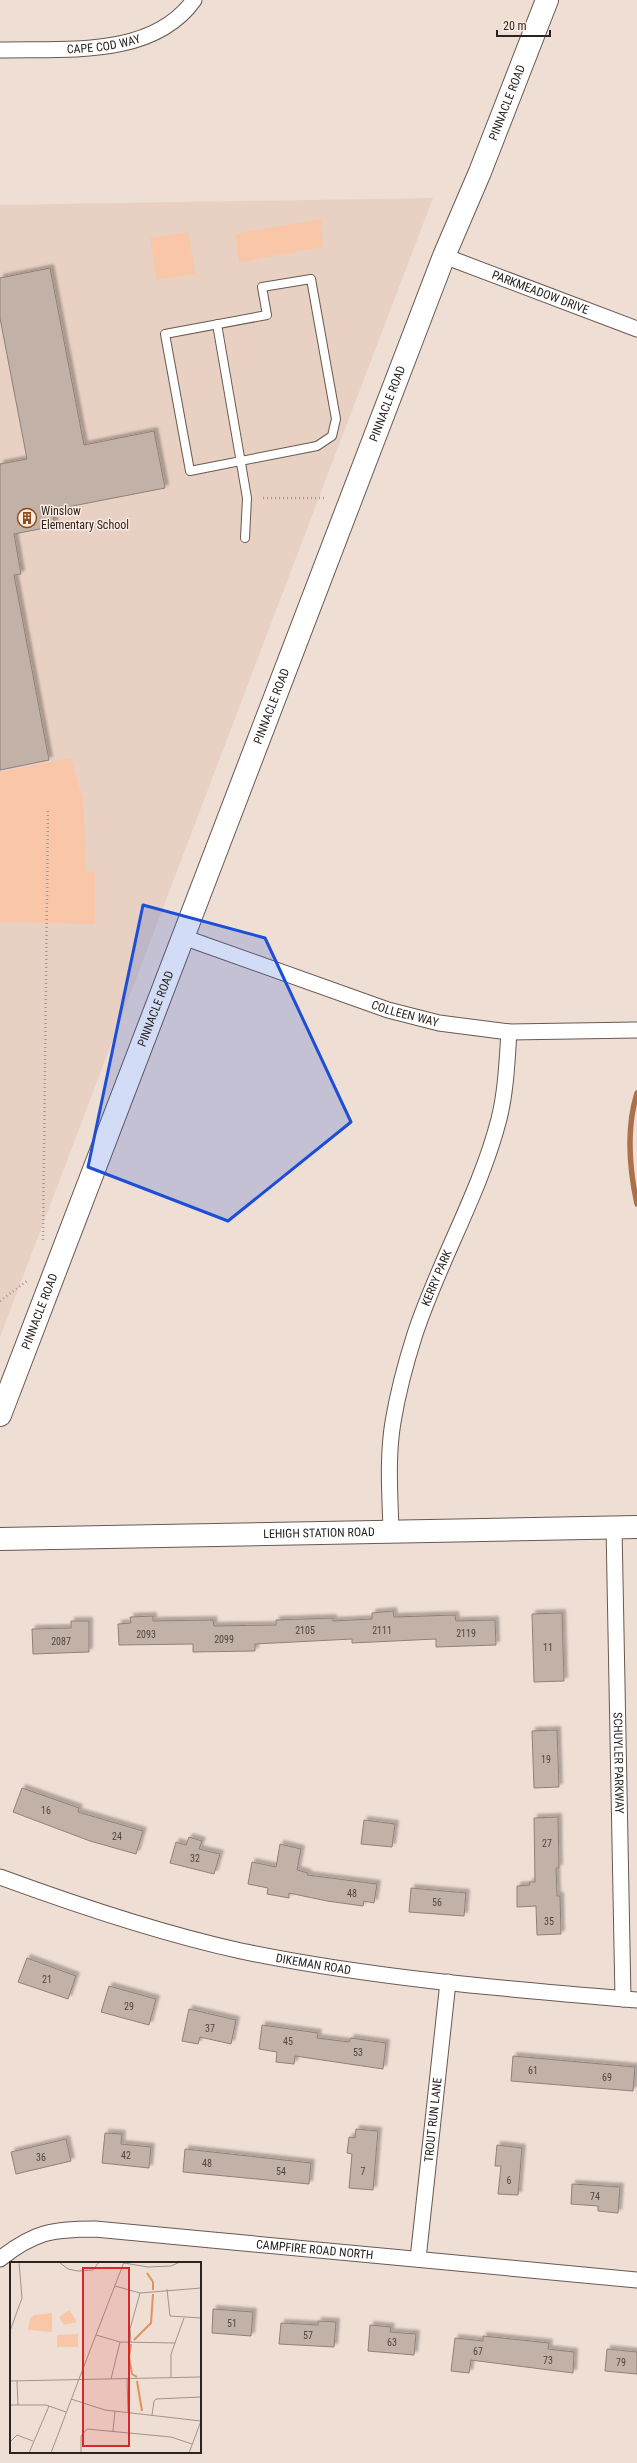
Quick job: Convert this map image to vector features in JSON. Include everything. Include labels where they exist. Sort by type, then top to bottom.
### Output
[{"type":"main road","name":"PINNACLE ROAD","points":[[0,1415],[444,256],[480,172],[547,0]]},
{"type":"main road","name":"LEHIGH STATION ROAD","points":[[0,1539],[637,1526]]},
{"type":"street","name":"CAPE COD WAY","points":[[0,50],[122,44],[148,36],[171,22],[194,0]]},
{"type":"street","name":"PARKMEADOW DRIVE","points":[[444,256],[637,329]]},
{"type":"street","name":"COLLEEN WAY","points":[[183,937],[412,1017],[509,1032],[637,1030]]},
{"type":"street","name":"KERRY PARK","points":[[391,1531],[390,1464],[393,1423],[402,1380],[428,1299],[486,1159],[499,1119],[506,1079],[509,1032]]},
{"type":"street","name":"SCHUYLER PARKWAY","points":[[614,1527],[630,2000]]},
{"type":"street","name":"DIKEMAN ROAD","points":[[0,1877],[95,1911],[168,1933],[240,1951],[310,1964],[448,1982],[630,2000]]},
{"type":"street","name":"TROUT RUN LANE","points":[[418,2258],[448,1982]]},
{"type":"street","name":"CAMPFIRE ROAD NORTH","points":[[0,2259],[35,2236],[62,2229],[95,2229],[418,2258],[637,2280]]},
{"type":"lane","points":[[311,279],[336,419],[335,429],[332,436],[317,446],[190,471],[165,334],[217,324],[267,315],[262,288],[311,279]]},
{"type":"lane","points":[[217,324],[242,461],[247,498],[245,538]]},
{"type":"path","points":[[263,498],[326,498]]},
{"type":"path","points":[[43,1240],[48,810]]},
{"type":"path","points":[[0,1301],[27,1281]]},
{"type":"highlighted area","points":[[143,905],[265,938],[351,1122],[228,1221],[88,1167]]},
{"type":"shaded area","points":[[433,198],[343,434],[0,1337],[0,205]]},
{"type":"shaded area","points":[[321,219],[323,247],[239,262],[235,234]]},
{"type":"shaded area","points":[[188,232],[195,274],[157,280],[150,238]]},
{"type":"shaded area","points":[[71,758],[83,799],[86,871],[95,872],[95,924],[0,922],[0,772]]},
{"type":"building","name":"Winslow Elementary School","points":[[50,268],[84,445],[154,431],[165,488],[52,510],[55,526],[14,534],[21,574],[14,575],[49,760],[0,770],[0,464],[27,459],[0,318],[0,278]]},
{"type":"building","points":[[393,1611],[394,1617],[455,1615],[456,1621],[495,1620],[496,1645],[436,1647],[436,1639],[352,1643],[352,1639],[255,1644],[255,1651],[193,1652],[193,1644],[119,1645],[118,1624],[131,1623],[130,1617],[153,1616],[153,1621],[213,1620],[214,1626],[276,1625],[276,1620],[333,1618],[333,1621],[372,1619],[372,1613]]},
{"type":"building","points":[[562,1613],[564,1681],[534,1682],[532,1614]]},
{"type":"building","points":[[71,1621],[89,1621],[89,1652],[33,1654],[32,1629],[71,1628]]},
{"type":"building","points":[[557,1730],[559,1787],[534,1788],[532,1731]]},
{"type":"building","points":[[22,1788],[79,1808],[78,1812],[143,1831],[136,1854],[90,1841],[13,1812]]},
{"type":"building","points":[[558,1817],[559,1868],[556,1868],[557,1896],[560,1896],[561,1934],[537,1935],[536,1906],[517,1907],[517,1886],[530,1885],[529,1882],[535,1882],[534,1818]]},
{"type":"building","points":[[364,1820],[395,1824],[392,1847],[361,1844]]},
{"type":"building","points":[[189,1837],[202,1841],[199,1849],[220,1854],[214,1874],[170,1863],[176,1842],[186,1845]]},
{"type":"building","points":[[280,1844],[301,1849],[297,1870],[308,1873],[307,1875],[377,1884],[374,1903],[364,1901],[363,1906],[327,1901],[289,1893],[289,1898],[267,1894],[268,1888],[248,1884],[252,1862],[276,1867]]},
{"type":"building","points":[[411,1888],[466,1893],[464,1916],[409,1912]]},
{"type":"building","points":[[27,1958],[76,1976],[68,1999],[18,1982]]},
{"type":"building","points":[[109,1986],[156,1999],[149,2025],[101,2012]]},
{"type":"building","points":[[189,2009],[236,2020],[231,2044],[200,2037],[198,2044],[182,2041]]},
{"type":"building","points":[[262,2025],[318,2033],[317,2038],[349,2042],[351,2038],[386,2043],[383,2069],[295,2056],[294,2064],[276,2062],[277,2052],[259,2049]]},
{"type":"building","points":[[513,2056],[635,2067],[633,2091],[511,2081]]},
{"type":"building","points":[[356,2129],[378,2131],[373,2190],[349,2188],[352,2154],[347,2153],[349,2137],[355,2138]]},
{"type":"building","points":[[105,2133],[122,2134],[121,2144],[151,2147],[149,2168],[102,2163]]},
{"type":"building","points":[[66,2139],[71,2161],[16,2174],[11,2152]]},
{"type":"building","points":[[497,2145],[522,2148],[518,2195],[498,2194],[501,2166],[495,2166]]},
{"type":"building","points":[[185,2149],[311,2163],[309,2184],[183,2172]]},
{"type":"building","points":[[572,2184],[620,2187],[618,2213],[598,2211],[598,2206],[571,2204]]},
{"type":"building","points":[[213,2309],[253,2312],[251,2336],[212,2333]]},
{"type":"building","points":[[318,2321],[336,2322],[334,2347],[279,2344],[281,2323],[318,2325]]},
{"type":"building","points":[[370,2325],[391,2327],[390,2332],[416,2334],[414,2355],[368,2351]]},
{"type":"building","points":[[483,2336],[549,2343],[548,2349],[574,2352],[573,2373],[471,2360],[469,2373],[451,2371],[455,2338],[483,2341]]},
{"type":"building","points":[[607,2349],[637,2352],[637,2374],[605,2371]]},
{"type":"waterway","points":[[637,1093],[631,1120],[630,1134],[632,1176],[637,1204]]},
{"type":"place","name":"Winslow Elementary School","points":[[27,518]]}]
